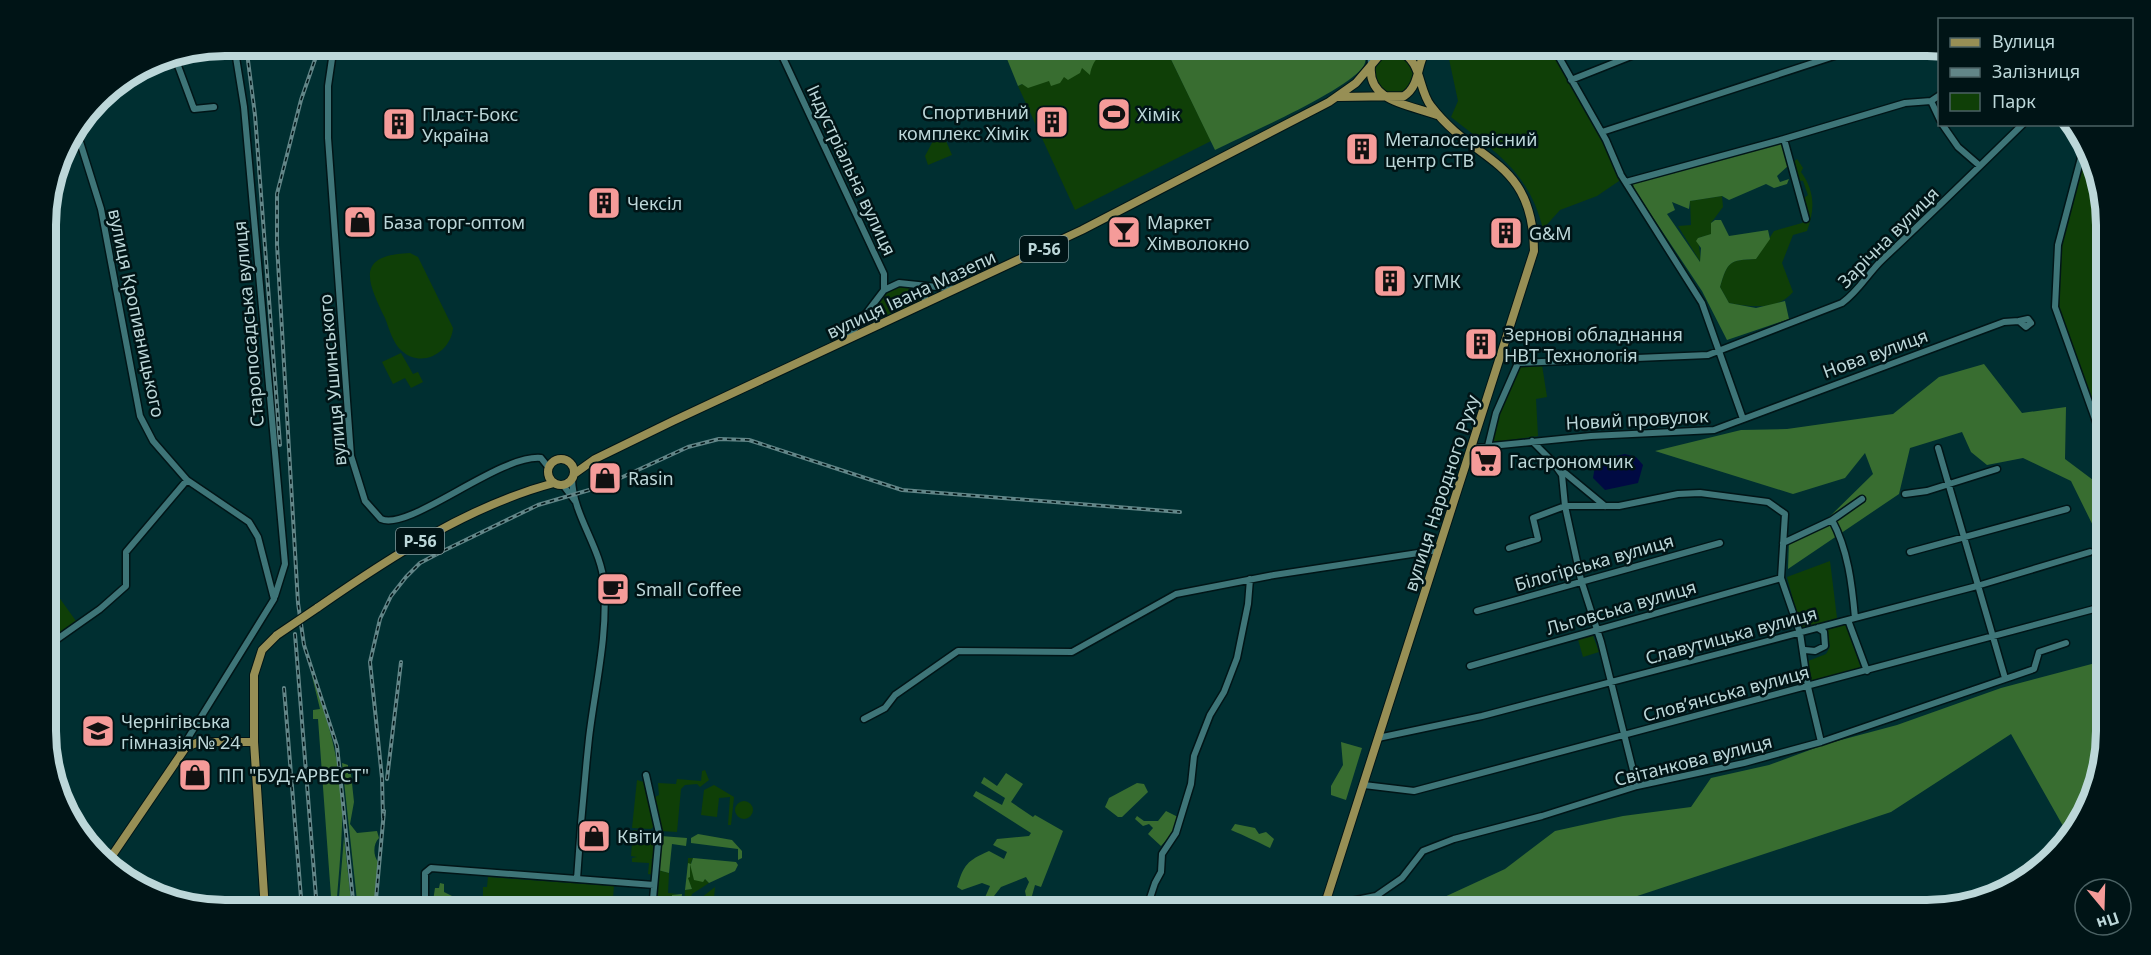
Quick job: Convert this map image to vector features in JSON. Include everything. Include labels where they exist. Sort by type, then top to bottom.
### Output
[{"type":"main road","name":"Р-56","points":[[1371,66],[1379,56]]},
{"type":"main road","points":[[1408,56],[1417,72]]},
{"type":"main road","name":"Р-56","points":[[1390,98],[1408,93],[1416,83],[1417,72],[1424,56]]},
{"type":"main road","name":"вулиця Івана Мазепи","points":[[264,900],[254,742],[254,675],[262,650],[277,635],[417,543],[531,489],[559,484],[573,476],[590,461],[1082,230],[1337,97],[1356,83],[1371,66]]},
{"type":"main road","points":[[1371,66],[1370,76],[1374,89],[1390,98]]},
{"type":"main road","name":"вулиця Народного Руху","points":[[1327,899],[1531,263],[1534,236],[1525,198],[1512,178],[1439,115],[1424,94],[1417,72]]},
{"type":"main road","name":"вулиця Івана Мазепи","points":[[1337,97],[1390,98]]},
{"type":"main road","name":"вулиця Народного Руху","points":[[1390,98],[1439,115]]},
{"type":"main road","name":"вулиця Івана Мазепи","points":[[531,489],[560,460],[571,464],[590,461]]},
{"type":"main road","points":[[571,464],[573,476]]},
{"type":"main road","points":[[549,471],[559,484]]},
{"type":"main road","points":[[111,855],[180,753],[193,743],[254,742]]},
{"type":"street","name":"Старопосадська вулиця","points":[[180,753],[274,599],[285,564],[244,106],[236,56]]},
{"type":"street","name":"вулиця Ушинського","points":[[332,56],[328,86],[328,138],[351,456],[365,501],[381,519],[397,521],[481,479],[531,458],[540,458],[549,471]]},
{"type":"street","name":"Індустріальна вулиця","points":[[782,56],[884,274],[884,290]]},
{"type":"street","points":[[1371,56],[1371,66]]},
{"type":"street","points":[[1558,56],[1602,132],[1626,182],[1702,303],[1743,419]]},
{"type":"street","points":[[1571,80],[1631,56]]},
{"type":"street","points":[[1602,132],[1834,56]]},
{"type":"street","points":[[177,62],[194,109],[214,107]]},
{"type":"street","points":[[1626,182],[1905,103],[1931,101],[1938,96]]},
{"type":"street","points":[[1931,101],[1938,116]]},
{"type":"street","points":[[1943,126],[1958,147],[1980,166]]},
{"type":"street","name":"Зарічна вулиця","points":[[1719,352],[1842,303],[1853,296],[1880,261],[2021,126]]},
{"type":"street","name":"вулиця Кропивницького","points":[[79,139],[101,209],[113,287],[138,392],[140,416],[153,441],[186,480],[249,522],[258,537],[274,599]]},
{"type":"street","points":[[1784,139],[1806,219]]},
{"type":"street","points":[[2081,157],[2058,245],[2055,307],[2096,422]]},
{"type":"street","name":"Індустріальна вулиця","points":[[884,274],[899,283]]},
{"type":"street","points":[[846,340],[884,290],[899,283],[957,289]]},
{"type":"street","points":[[917,285],[925,292],[925,304]]},
{"type":"street","points":[[871,308],[873,317],[880,325]]},
{"type":"street","name":"Нова вулиця","points":[[1743,419],[2004,322],[2019,321]]},
{"type":"street","points":[[1488,446],[1496,413],[1514,367],[1518,363],[1708,355],[1719,352]]},
{"type":"street","name":"Новий провулок","points":[[1471,448],[1532,441],[1714,430],[1733,425],[1743,419]]},
{"type":"street","points":[[1532,441],[1562,475],[1565,506],[1581,580],[1597,629],[1637,786]]},
{"type":"street","points":[[1938,448],[2005,678]]},
{"type":"street","points":[[1905,494],[1948,485],[1996,469]]},
{"type":"street","points":[[1562,475],[1565,473],[1605,507]]},
{"type":"street","points":[[573,476],[576,503],[599,560],[605,615],[589,739],[577,879]]},
{"type":"street","points":[[56,640],[100,609],[126,586],[126,552],[186,480]]},
{"type":"street","points":[[559,484],[576,503]]},
{"type":"street","points":[[1509,548],[1538,539],[1533,518],[1565,506],[1605,507],[1678,494],[1700,493],[1768,502],[1785,514],[1781,578],[1800,633],[1808,687],[1821,742]]},
{"type":"street","points":[[1783,543],[1832,520],[1862,499]]},
{"type":"street","points":[[1910,552],[2067,509]]},
{"type":"street","points":[[1832,520],[1843,540],[1843,555],[1851,574],[1851,619],[1867,671]]},
{"type":"street","name":"Білогірська вулиця","points":[[1477,611],[1581,580],[1720,543]]},
{"type":"street","points":[[864,719],[885,708],[895,695],[958,651],[1072,652],[1176,594],[1250,579],[1438,550]]},
{"type":"street","name":"Славутицька вулиця","points":[[1378,738],[1440,726],[1800,633],[1977,586],[2090,552]]},
{"type":"street","name":"Льговська вулиця","points":[[1470,666],[1781,578]]},
{"type":"street","points":[[1150,899],[1161,872],[1162,854],[1176,833],[1191,784],[1194,756],[1237,658],[1250,579]]},
{"type":"street","name":"Словʼянська вулиця","points":[[1364,785],[1414,791],[2094,609]]},
{"type":"street","points":[[1804,650],[1815,651],[1825,646],[1824,632],[1818,628]]},
{"type":"street","name":"Світанкова вулиця","points":[[1359,899],[1376,896],[1402,878],[1423,851],[1454,839],[1542,816],[1637,786],[1744,763],[1821,742],[2034,669],[2034,660],[2042,650],[2066,643]]},
{"type":"street","points":[[646,775],[658,833],[653,900]]},
{"type":"street","points":[[425,900],[425,873],[431,868],[654,885]]},
{"type":"green space","points":[[1006,56],[1100,56],[1091,69],[1090,75],[1082,68],[1080,73],[1068,80],[1064,77],[1060,83],[1051,86],[1049,81],[1028,88],[1022,84],[1018,86]]},
{"type":"green space","name":"Хімік","points":[[1084,56],[1169,56],[1211,141],[1075,210],[1018,86]]},
{"type":"green space","points":[[1169,56],[1366,56],[1363,67],[1336,89],[1215,150]]},
{"type":"green space","points":[[1386,56],[1402,56],[1412,66],[1414,74],[1412,82],[1402,92],[1394,94],[1386,92],[1376,82],[1374,74],[1376,66]]},
{"type":"green space","points":[[1446,56],[1554,56],[1611,156],[1619,181],[1597,196],[1560,210],[1543,229],[1537,209],[1519,177],[1496,153],[1451,117],[1458,101],[1449,59]]},
{"type":"green space","points":[[944,136],[952,155],[928,165],[925,156],[933,141]]},
{"type":"green space","points":[[1781,140],[1788,166],[1777,176],[1780,182],[1789,179],[1787,184],[1774,188],[1766,184],[1729,200],[1722,196],[1690,201],[1689,209],[1672,202],[1675,210],[1667,214],[1700,262],[1701,248],[1696,241],[1698,238],[1711,234],[1711,223],[1715,220],[1721,220],[1729,236],[1768,230],[1770,239],[1756,259],[1735,261],[1731,264],[1725,272],[1720,287],[1729,303],[1756,308],[1785,301],[1789,319],[1727,340],[1702,291],[1634,189],[1633,184]]},
{"type":"green space","points":[[1797,159],[1803,168],[1801,172],[1809,186],[1812,208],[1807,231],[1793,235],[1782,263],[1793,292],[1787,298],[1772,305],[1746,306],[1729,303],[1720,287],[1728,267],[1735,261],[1756,259],[1774,231],[1802,223],[1809,217],[1804,198],[1808,195],[1803,181],[1797,180],[1791,164]]},
{"type":"green space","points":[[2082,159],[2090,181],[2096,224],[2096,416],[2057,307],[2060,245]]},
{"type":"green space","points":[[1722,196],[1723,207],[1711,223],[1712,234],[1698,238],[1701,263],[1678,226],[1691,225],[1690,201]]},
{"type":"green space","points":[[410,253],[418,257],[453,328],[451,337],[441,351],[426,358],[410,356],[396,344],[370,282],[373,265],[380,259]]},
{"type":"green space","points":[[898,286],[921,289],[923,300],[878,319],[874,310],[884,295]]},
{"type":"green space","points":[[401,353],[413,374],[418,372],[423,382],[411,388],[405,378],[393,384],[382,362]]},
{"type":"green space","points":[[1519,364],[1542,365],[1547,397],[1536,399],[1538,436],[1490,443],[1501,407]]},
{"type":"green space","points":[[1984,364],[2022,413],[2066,407],[2065,459],[2096,482],[2096,532],[2071,481],[2023,458],[1987,465],[1971,452],[1962,432],[1910,448],[1899,494],[1788,569],[1789,540],[1792,535],[1820,526],[1873,474],[1865,453],[1845,478],[1793,494],[1655,451],[1741,430],[1787,429],[1893,414],[1939,377]]},
{"type":"green space","points":[[1830,561],[1837,618],[1801,629],[1787,577]]},
{"type":"green space","points":[[56,593],[76,621],[56,636]]},
{"type":"green space","points":[[1846,623],[1861,668],[1811,682],[1808,661],[1826,654],[1830,647],[1827,630]]},
{"type":"green space","points":[[1592,633],[1599,652],[1583,657],[1577,636]]},
{"type":"green space","points":[[2096,663],[2096,731],[2092,764],[2083,795],[2064,828],[2011,734],[1891,812],[1628,899],[1439,899],[1505,869],[1555,831],[1623,816],[1691,807],[1711,778],[1769,765],[1826,744],[1897,725],[2001,688]]},
{"type":"green space","points":[[311,672],[329,728],[341,786],[342,826],[337,900],[331,900],[318,719],[313,719],[313,710],[320,709]]},
{"type":"green space","points":[[1341,742],[1362,748],[1346,800],[1331,795],[1331,786],[1343,765]]},
{"type":"green space","points":[[342,763],[348,765],[348,774],[351,774],[354,802],[350,824],[357,833],[377,831],[379,838],[374,850],[378,862],[375,900],[357,900]]},
{"type":"green space","points":[[705,770],[709,780],[700,787],[697,784],[685,785],[681,789],[677,832],[660,831],[653,798],[659,795],[658,783],[676,784],[677,779],[701,781],[702,771]]},
{"type":"green space","points":[[1006,773],[1023,784],[1011,802],[1033,817],[1035,815],[1063,831],[1041,887],[1035,885],[1031,900],[1015,900],[1026,896],[1025,891],[1029,882],[1026,877],[1001,887],[991,900],[984,900],[990,886],[982,883],[962,890],[957,887],[964,868],[976,858],[989,851],[1004,859],[1007,852],[993,845],[997,839],[1029,836],[1031,833],[973,796],[976,791],[1002,805],[1005,798],[981,783],[984,777],[997,786]]},
{"type":"green space","points":[[637,780],[644,782],[654,826],[651,829],[632,828]]},
{"type":"green space","points":[[1137,783],[1144,784],[1148,792],[1122,817],[1118,817],[1105,807],[1109,798]]},
{"type":"green space","points":[[714,785],[734,797],[731,825],[728,825],[730,797],[719,798],[717,817],[701,815],[704,790]]},
{"type":"green space","points":[[744,801],[750,804],[753,810],[750,816],[744,819],[738,816],[735,810],[738,804]]},
{"type":"green space","points":[[1166,811],[1178,817],[1172,834],[1161,846],[1148,834],[1153,828],[1149,824],[1143,826],[1135,819],[1137,816],[1144,821],[1158,821]]},
{"type":"green space","points":[[1235,824],[1255,828],[1259,834],[1266,832],[1274,839],[1270,848],[1231,830]]},
{"type":"green space","points":[[633,830],[659,833],[656,859],[651,859],[654,863],[654,875],[648,874],[649,863],[632,862],[632,858],[637,857],[631,856]]},
{"type":"green space","points":[[698,834],[732,840],[742,851],[742,858],[738,860],[738,849],[691,843],[691,838]]},
{"type":"green space","points":[[661,836],[687,838],[686,846],[672,844],[669,873],[658,870]]},
{"type":"green space","points":[[344,837],[351,900],[339,900]]},
{"type":"green space","points":[[688,858],[693,858],[691,863],[697,880],[705,879],[709,883],[692,894],[690,900],[684,900],[685,890],[692,889],[687,878]]},
{"type":"green space","points":[[693,858],[736,862],[738,865],[735,871],[709,883],[705,879],[703,882],[694,880],[690,864],[690,877],[688,878],[692,889],[685,890],[688,863],[691,864]]},
{"type":"green space","points":[[658,870],[669,873],[668,893],[678,894],[672,895],[674,900],[656,896]]},
{"type":"green space","points":[[488,877],[614,886],[613,900],[482,900],[483,887],[487,887]]},
{"type":"green space","points":[[440,883],[444,884],[444,892],[452,896],[452,900],[433,900],[435,888],[439,888]]},
{"type":"green space","points":[[715,887],[714,900],[699,900]]},
{"type":"green space","points":[[682,894],[682,900],[672,900],[672,895]]},
{"type":"green space","points":[[656,896],[671,900],[656,900]]},
{"type":"green space","points":[[736,896],[752,900],[736,900]]},
{"type":"shaded area","points":[[1625,454],[1636,457],[1643,465],[1638,483],[1605,490],[1593,478],[1596,460]]},
{"type":"railway","points":[[247,56],[255,115],[280,445]]},
{"type":"railway","points":[[316,56],[301,100],[277,194],[277,245],[298,603],[304,645],[337,746],[353,900]]},
{"type":"railway","points":[[383,818],[382,778],[370,662],[380,619],[391,596],[406,577],[420,563],[538,505],[603,486],[688,447],[719,439],[749,440],[902,490],[1180,512]]},
{"type":"railway","points":[[295,634],[316,900]]},
{"type":"railway","points":[[387,779],[401,662]]},
{"type":"railway","points":[[284,688],[301,900]]},
{"type":"railway","points":[[376,900],[384,811]]},
{"type":"place","name":"Хімік","points":[[1114,114]]},
{"type":"place","name":"Спортивний комплекс Хімік","points":[[1052,122]]},
{"type":"place","name":"Пласт-Бокс Україна","points":[[399,124]]},
{"type":"place","name":"Металосервісний центр СТВ","points":[[1362,149]]},
{"type":"place","name":"Чексіл","points":[[604,203]]},
{"type":"place","name":"База торг-оптом","points":[[360,222]]},
{"type":"place","name":"Маркет Хімволокно","points":[[1124,232]]},
{"type":"place","name":"G&M","points":[[1506,233]]},
{"type":"place","name":"УГМК","points":[[1390,281]]},
{"type":"place","name":"Зернові обладнання НВТ Технологія","points":[[1481,344]]},
{"type":"place","name":"Гастрономчик","points":[[1486,461]]},
{"type":"place","name":"Rasin","points":[[605,478]]},
{"type":"place","name":"Small Coffee","points":[[613,589]]},
{"type":"place","name":"Чернігівська гімназія № 24","points":[[98,731]]},
{"type":"place","name":"ПП \"БУД-АРВЕСТ\"","points":[[195,775]]},
{"type":"place","name":"Квіти","points":[[594,836]]}]
